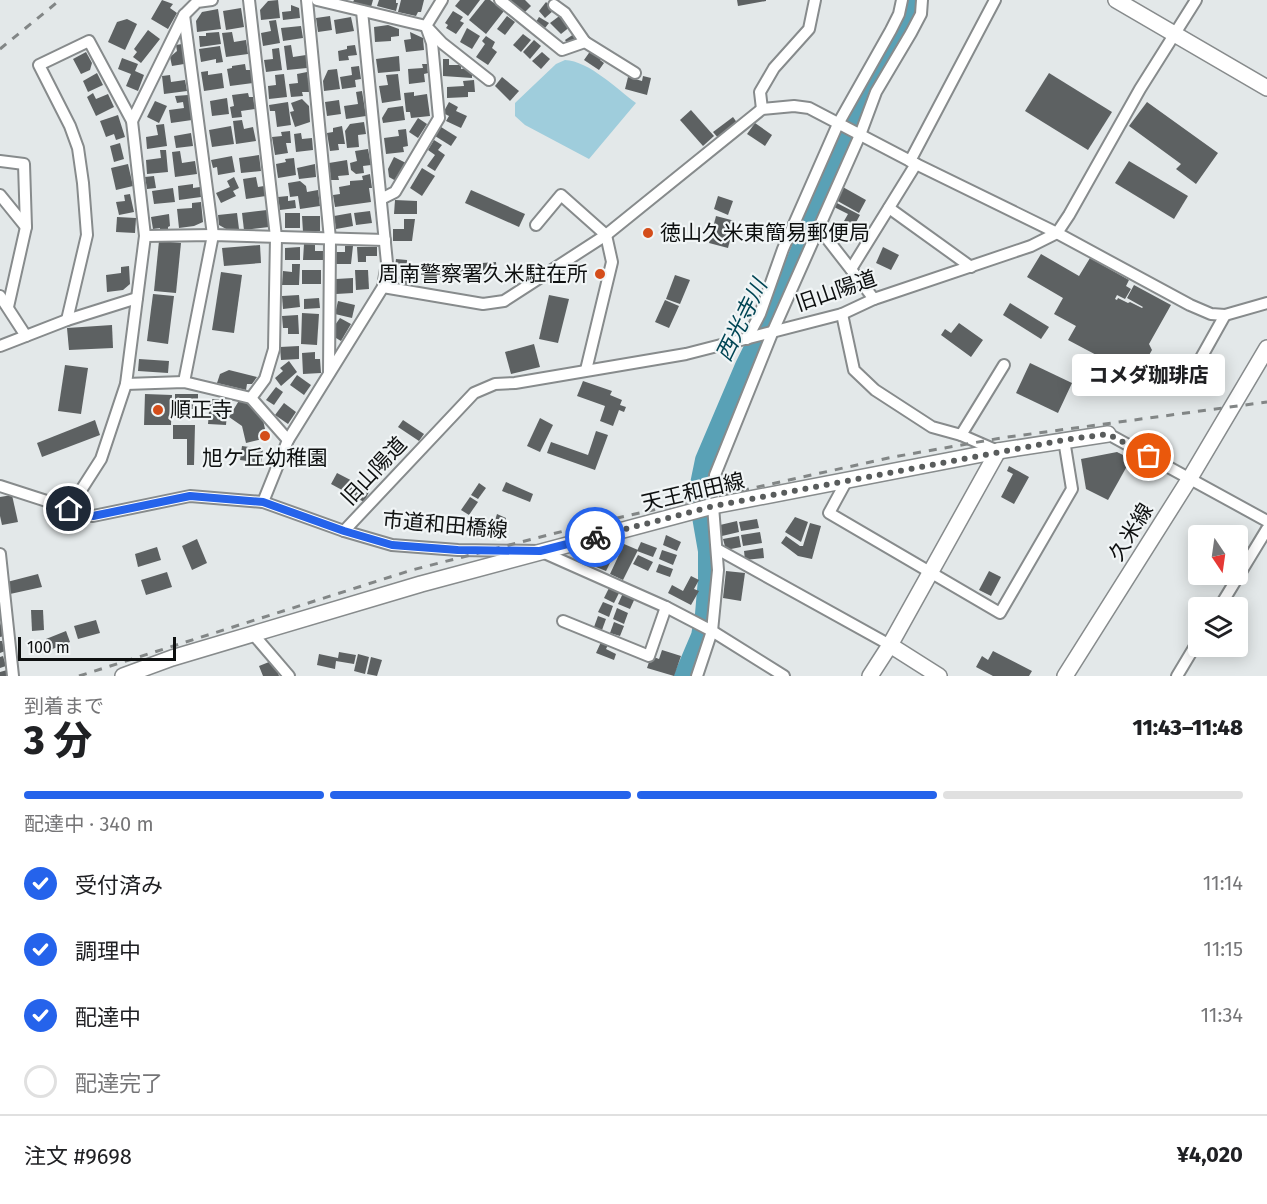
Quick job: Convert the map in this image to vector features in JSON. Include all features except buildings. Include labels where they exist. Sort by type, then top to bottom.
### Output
[{"type":"street","points":[[132,120],[184,15],[197,2],[212,0]]},
{"type":"street","points":[[249,0],[276,237],[274,349],[265,379],[251,398]]},
{"type":"street","points":[[307,0],[330,239],[329,373]]},
{"type":"street","points":[[317,0],[426,26],[442,43],[489,80]]},
{"type":"street","points":[[426,26],[442,0]]},
{"type":"street","points":[[500,0],[562,50],[585,42]]},
{"type":"street","points":[[762,109],[760,92],[774,68],[809,30],[815,0]]},
{"type":"street","points":[[747,339],[760,314],[783,249],[838,124],[891,30],[899,14],[902,0]]},
{"type":"street","points":[[697,676],[712,631],[718,570],[714,475],[773,331],[860,135],[876,92],[921,14],[922,0]]},
{"type":"street","points":[[851,269],[889,208],[995,0]]},
{"type":"street","points":[[1116,0],[1267,88]]},
{"type":"street","points":[[1057,233],[1140,89],[1196,0]]},
{"type":"street","points":[[554,5],[565,13],[585,42],[635,73]]},
{"type":"street","points":[[263,502],[288,440],[383,287],[387,262],[362,11]]},
{"type":"street","points":[[184,15],[213,235],[184,382]]},
{"type":"street","points":[[381,199],[395,192],[439,118],[432,42],[426,26]]},
{"type":"street","points":[[67,320],[87,235],[83,183],[78,147],[39,65],[89,41],[132,120],[145,236],[126,384],[101,459],[69,509]]},
{"type":"street","points":[[383,287],[483,304],[504,301],[606,235],[762,109],[794,106],[809,108],[913,163],[1057,233],[1190,305],[1211,314],[1225,315],[1267,303]]},
{"type":"street","points":[[0,161],[24,164],[26,227],[8,307]]},
{"type":"street","points":[[0,195],[26,227]]},
{"type":"street","points":[[536,225],[561,195],[606,235],[612,262],[586,370]]},
{"type":"street","points":[[889,208],[971,267]]},
{"type":"street","points":[[818,227],[874,299]]},
{"type":"street","name":"旧山陽道","points":[[344,531],[474,393],[495,384],[515,383],[686,354],[842,314],[874,299],[1032,246],[1057,233]]},
{"type":"street","points":[[145,236],[213,235],[385,240]]},
{"type":"street","points":[[0,296],[26,336]]},
{"type":"street","points":[[0,346],[67,320],[137,298]]},
{"type":"street","points":[[842,314],[854,370],[875,390],[932,427],[962,435],[998,451],[890,645],[870,676]]},
{"type":"street","points":[[1192,374],[1225,315]]},
{"type":"street","name":"久米線","points":[[1065,676],[1190,478],[1267,348]]},
{"type":"street","points":[[962,435],[1004,365]]},
{"type":"street","points":[[126,384],[184,382],[251,398],[288,440]]},
{"type":"street","points":[[1108,434],[1267,521]]},
{"type":"street","name":"天王和田線","points":[[123,676],[172,658],[421,584],[714,506],[998,451],[1108,434]]},
{"type":"street","points":[[847,480],[829,513],[1000,613],[1071,489],[1064,440]]},
{"type":"street","name":"市道和田橋線","points":[[0,486],[93,516],[190,496],[263,502],[344,531],[392,545],[458,550],[540,551]]},
{"type":"street","points":[[1226,597],[1267,529]]},
{"type":"street","points":[[717,549],[890,645],[939,676]]},
{"type":"street","points":[[540,551],[666,607],[712,631],[784,676]]},
{"type":"street","points":[[0,554],[13,676]]},
{"type":"street","points":[[562,621],[649,656],[666,607]]},
{"type":"street","points":[[253,634],[289,676]]},
{"type":"street","points":[[1177,676],[1188,657]]},
{"type":"shaded area","points":[[565,60],[593,70],[636,103],[589,159],[525,125],[515,116],[515,103],[556,64]]},
{"type":"waterway","name":"西光寺川","points":[[684,676],[701,636],[705,614],[708,551],[698,494],[705,460],[745,366],[793,269],[864,93],[909,18],[909,0]]},
{"type":"railway","points":[[0,49],[60,0]]},
{"type":"railway","points":[[79,676],[412,570],[599,522],[893,457],[1001,438],[1267,402]]},
{"type":"way so far","points":[[595,537],[714,506],[1064,440],[1108,434],[1149,456]]},
{"type":"place","name":"徳山久米東簡易郵便局","points":[[648,233]]},
{"type":"place","name":"周南警察署久米駐在所","points":[[600,274]]},
{"type":"place","name":"順正寺","points":[[158,410]]},
{"type":"place","name":"旭ケ丘幼稚園","points":[[265,436]]},
{"type":"place","name":"コメダ珈琲店","points":[[1149,456]]},
{"type":"route","points":[[69,509],[93,516],[190,496],[263,502],[344,531],[392,545],[458,550],[540,551],[595,537]]}]
